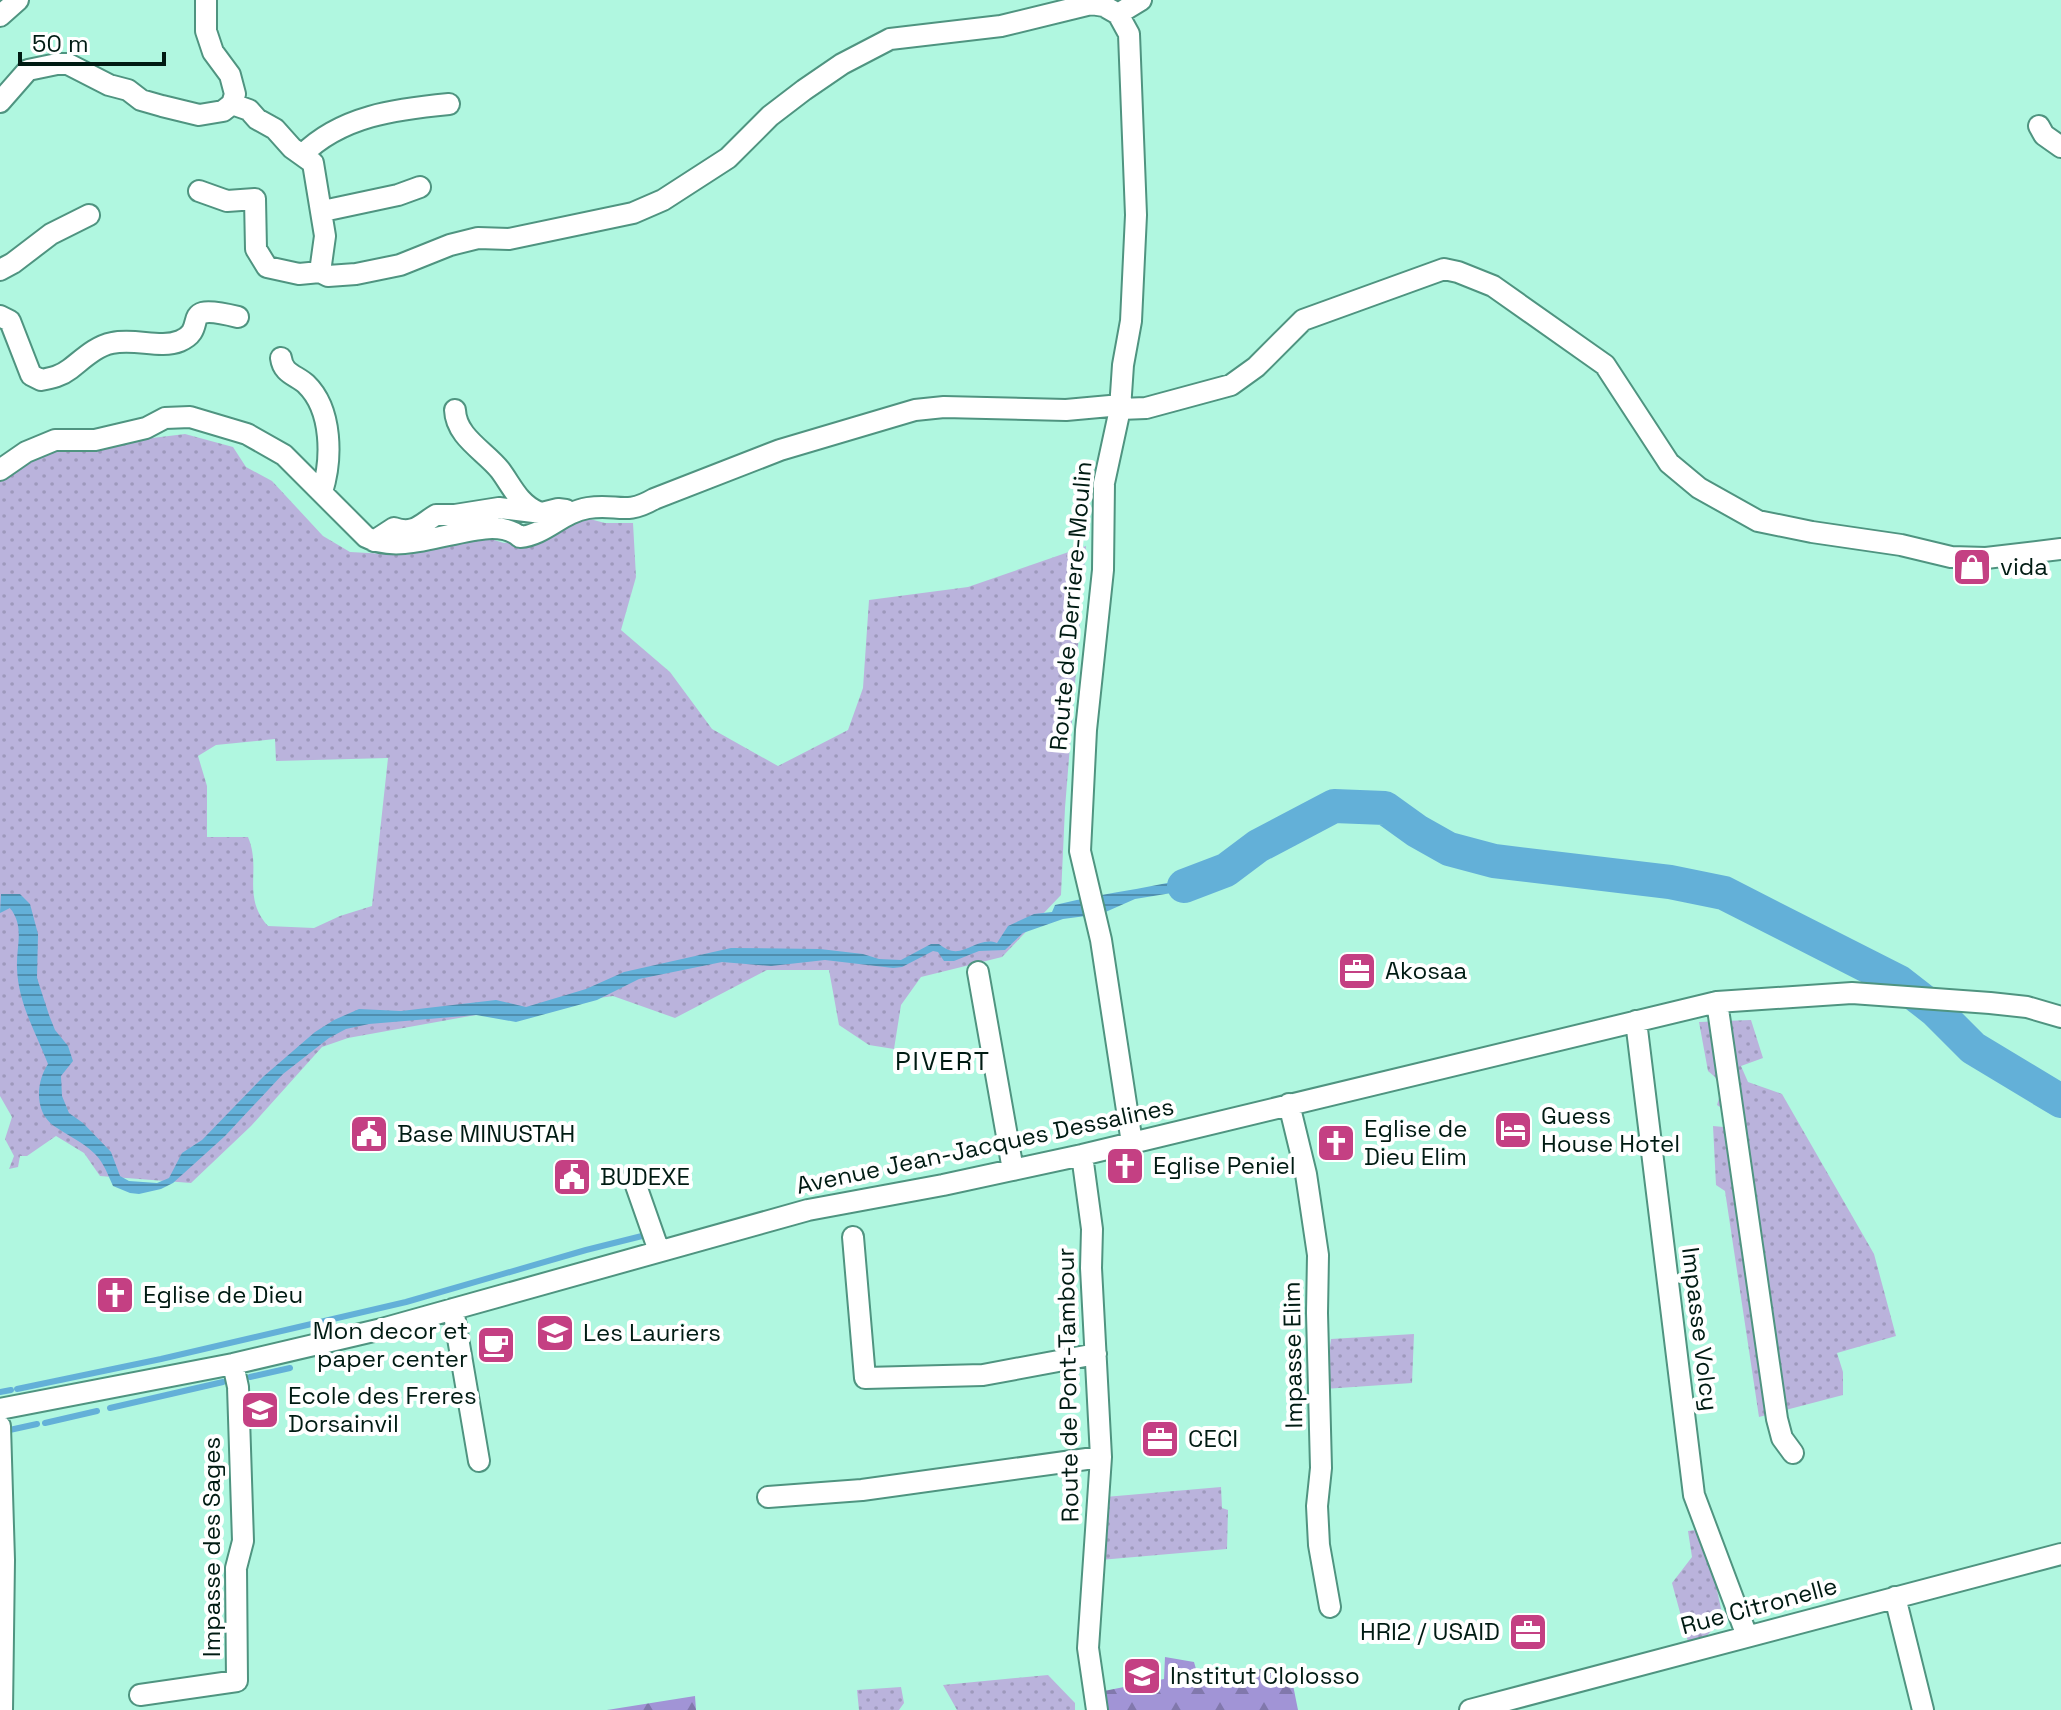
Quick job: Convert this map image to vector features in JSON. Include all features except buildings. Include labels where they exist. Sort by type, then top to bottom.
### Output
[{"type":"street","points":[[0,16],[18,0]]},
{"type":"street","points":[[0,102],[28,70],[68,64],[109,85],[128,90],[141,100],[199,115],[217,113],[232,104],[235,94],[230,75],[213,52],[206,31],[206,0]]},
{"type":"street","points":[[199,191],[227,201],[255,199],[256,249],[267,267],[299,274],[320,272],[328,276],[382,269],[478,238],[509,239],[633,213],[663,200],[728,158],[770,116],[804,90],[842,64],[890,39],[1001,26],[1091,4],[1104,6],[1118,14],[1141,0]]},
{"type":"street","name":"Route de Derriere-Moulin","points":[[1118,14],[1129,34],[1136,215],[1131,321],[1120,407],[1104,483],[1103,570],[1086,730],[1080,828],[1083,868],[1101,940],[1132,1143]]},
{"type":"street","points":[[232,104],[249,110],[313,163],[325,236],[320,272]]},
{"type":"street","points":[[302,155],[318,139],[378,114],[449,104]]},
{"type":"street","points":[[2039,126],[2044,135],[2061,147]]},
{"type":"street","points":[[323,211],[398,195],[420,187]]},
{"type":"street","points":[[0,270],[51,234],[89,215]]},
{"type":"street","points":[[0,470],[26,452],[55,440],[95,440],[146,428],[165,418],[190,417],[247,434],[284,455],[342,515],[374,541],[402,545],[502,527],[513,530],[520,537],[531,536],[578,511],[589,508],[639,508],[654,499],[780,450],[915,410],[944,407],[1146,408],[1231,385],[1256,367],[1303,320],[1444,269],[1493,286],[1605,365],[1669,463],[1699,488],[1758,521],[1901,545],[1951,557],[1986,558],[2061,549]]},
{"type":"street","points":[[0,316],[10,321],[31,375],[41,380],[59,376],[109,343],[146,341],[156,345],[178,342],[192,331],[195,318],[203,311],[238,317]]},
{"type":"street","points":[[281,358],[289,375],[304,382],[319,405],[329,448],[322,492]]},
{"type":"street","points":[[455,410],[455,418],[480,453],[500,470],[514,493],[529,508],[542,513]]},
{"type":"street","points":[[374,541],[394,528],[410,530],[424,526],[436,515],[499,508],[542,513],[558,509],[578,511]]},
{"type":"street","points":[[978,972],[1013,1170]]},
{"type":"street","name":"Avenue Jean-Jacques Dessalines","points":[[0,1409],[233,1364],[382,1329],[808,1210],[1082,1155],[1717,1002],[1852,993],[2027,1007],[2061,1017]]},
{"type":"street","points":[[1717,1002],[1777,1419],[1782,1438],[1793,1453]]},
{"type":"street","name":"Impasse Volcy","points":[[1636,1021],[1694,1495],[1747,1636]]},
{"type":"street","name":"Impasse Elim","points":[[1289,1104],[1306,1174],[1318,1255],[1321,1468],[1317,1506],[1319,1545],[1330,1607]]},
{"type":"street","name":"Route de Pont-Tambour","points":[[1082,1155],[1092,1229],[1101,1457],[1088,1648],[1097,1710]]},
{"type":"street","points":[[633,1177],[659,1251]]},
{"type":"street","points":[[853,1237],[865,1378],[983,1375],[1096,1354]]},
{"type":"street","points":[[453,1309],[479,1461]]},
{"type":"street","name":"Impasse des Sages","points":[[140,1695],[237,1681],[236,1568],[243,1541],[238,1387],[233,1364]]},
{"type":"street","points":[[1,1429],[4,1560],[2,1710]]},
{"type":"street","points":[[768,1497],[862,1490],[1101,1457]]},
{"type":"street","name":"Rue Citronelle","points":[[1470,1710],[2061,1554]]},
{"type":"street","points":[[1895,1597],[1923,1710]]},
{"type":"shaded area","points":[[185,434],[233,447],[246,467],[272,481],[323,536],[350,552],[405,555],[487,538],[504,543],[541,538],[582,517],[605,523],[633,523],[636,577],[621,630],[670,672],[712,729],[778,766],[848,730],[863,688],[869,600],[968,587],[1086,546],[1061,895],[1002,957],[921,977],[901,1005],[894,1049],[869,1045],[839,1025],[829,970],[767,970],[675,1018],[613,996],[470,1016],[348,1038],[322,1047],[251,1126],[191,1183],[100,1176],[84,1153],[56,1136],[27,1156],[20,1156],[18,1167],[9,1169],[14,1156],[5,1139],[12,1117],[0,1096],[0,480],[38,452]],"holes":[[[275,739],[276,761],[388,758],[372,906],[314,928],[268,926],[255,904],[252,849],[248,837],[207,837],[207,786],[198,756],[216,745]]]},
{"type":"shaded area","points":[[1751,1020],[1763,1058],[1741,1066],[1748,1082],[1782,1094],[1874,1254],[1896,1336],[1837,1353],[1843,1372],[1843,1395],[1759,1417],[1725,1191],[1716,1185],[1713,1126],[1734,1128],[1734,1116],[1717,1105],[1721,1091],[1715,1077],[1708,1071],[1699,1022]]},
{"type":"shaded area","points":[[1414,1334],[1412,1383],[1324,1389],[1331,1339]]},
{"type":"shaded area","points":[[1221,1487],[1222,1508],[1228,1510],[1227,1549],[1100,1560],[1105,1497]]},
{"type":"shaded area","points":[[1704,1529],[1723,1618],[1691,1653],[1672,1583],[1692,1557],[1688,1531]]},
{"type":"shaded area","points":[[1048,1675],[1075,1703],[1075,1710],[957,1710],[943,1685]]},
{"type":"shaded area","points":[[901,1687],[904,1703],[899,1710],[859,1710],[857,1690]]},
{"type":"green space","points":[[1165,1657],[1194,1662],[1198,1676],[1271,1668],[1271,1678],[1292,1680],[1298,1710],[1102,1710],[1099,1692],[1164,1679]]},
{"type":"green space","points":[[695,1696],[696,1710],[607,1710]]},
{"type":"water","points":[[1226,870],[1221,878],[1190,890],[1135,899],[1101,914],[1063,919],[1023,933],[1005,950],[979,951],[954,961],[944,961],[938,952],[933,951],[902,967],[893,968],[825,960],[771,966],[722,962],[639,979],[597,1000],[516,1022],[476,1015],[369,1024],[346,1029],[329,1038],[283,1074],[225,1136],[173,1183],[139,1194],[113,1186],[95,1154],[54,1126],[43,1113],[39,1088],[48,1064],[28,1018],[18,981],[19,937],[15,915],[10,908],[0,913],[1,894],[20,894],[30,904],[38,934],[37,978],[55,1030],[68,1046],[73,1061],[61,1076],[62,1096],[69,1113],[111,1152],[120,1176],[129,1181],[157,1183],[169,1178],[182,1153],[202,1140],[264,1076],[315,1032],[359,1009],[401,1011],[496,1000],[526,1007],[586,989],[624,972],[731,948],[820,949],[901,960],[931,944],[955,951],[982,943],[997,943],[1008,926],[1034,914],[1052,912],[1055,905]]},
{"type":"waterway","points":[[1184,886],[1226,870],[1258,846],[1334,806],[1385,808],[1449,849],[1494,861],[1670,882],[1724,893],[1899,982],[1935,1010],[1973,1048],[2061,1101]]},
{"type":"waterway","points":[[17,1389],[406,1302],[642,1236]]},
{"type":"waterway","points":[[250,1377],[290,1368]]},
{"type":"waterway","points":[[110,1408],[223,1382]]},
{"type":"waterway","points":[[0,1392],[11,1390]]},
{"type":"waterway","points":[[45,1423],[97,1411]]},
{"type":"waterway","points":[[5,1431],[37,1424]]},
{"type":"place","name":"vida","points":[[1972,567]]},
{"type":"place","name":"Akosaa","points":[[1357,971]]},
{"type":"place","name":"Guess House Hotel","points":[[1513,1130]]},
{"type":"place","name":"Base MINUSTAH","points":[[369,1134]]},
{"type":"place","name":"Eglise de Dieu Elim","points":[[1336,1143]]},
{"type":"place","name":"Eglise Peniel","points":[[1125,1166]]},
{"type":"place","name":"BUDEXE","points":[[572,1177]]},
{"type":"place","name":"Eglise de Dieu","points":[[115,1295]]},
{"type":"place","name":"Les Lauriers","points":[[555,1333]]},
{"type":"place","name":"Mon decor et paper center","points":[[496,1345]]},
{"type":"place","name":"Ecole des Freres Dorsainvil","points":[[260,1410]]},
{"type":"place","name":"CECI","points":[[1160,1439]]},
{"type":"place","name":"HRI2 / USAID","points":[[1528,1632]]},
{"type":"place","name":"Institut Clolosso","points":[[1142,1676]]},
{"type":"district","name":"PIVERT","points":[[943,1061]]}]
